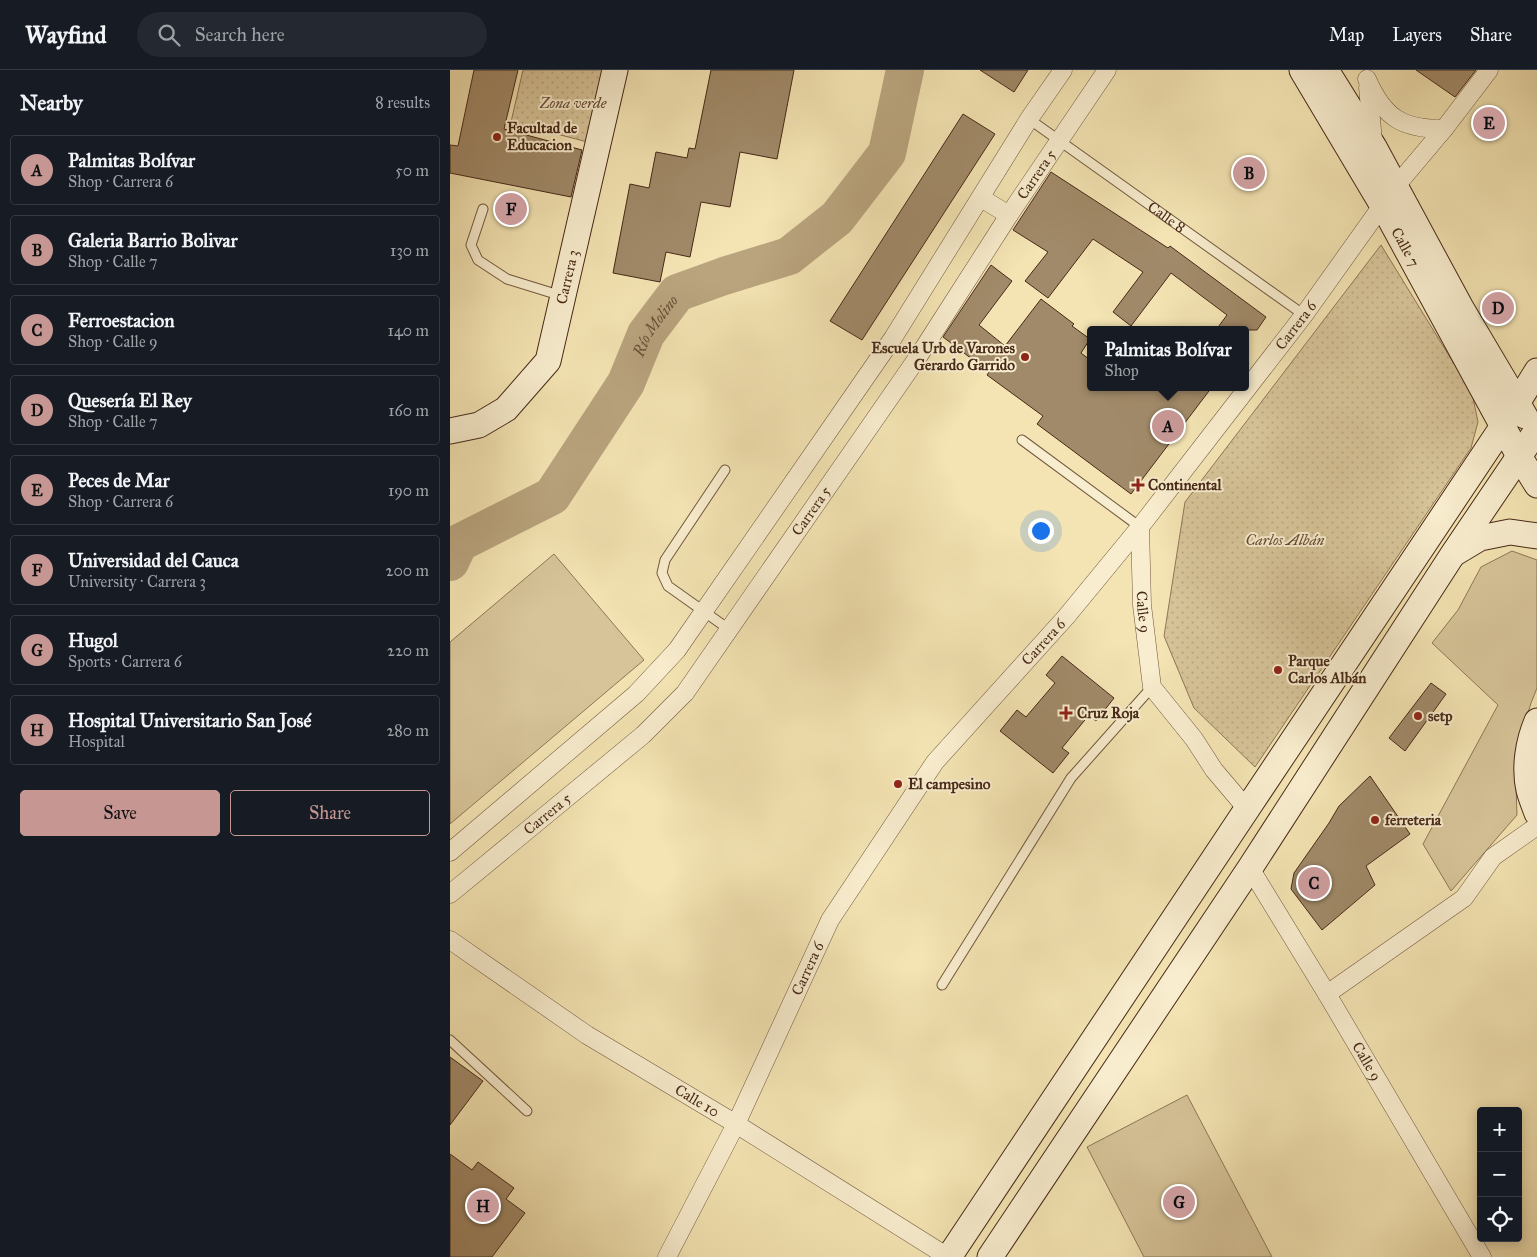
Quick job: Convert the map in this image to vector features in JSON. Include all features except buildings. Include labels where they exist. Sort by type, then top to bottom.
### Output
[{"type":"main road","name":"Carrera 3","points":[[450,432],[479,425],[506,409],[548,361],[614,70]]},
{"type":"main road","name":"Calle 7","points":[[1302,70],[1389,196],[1460,306],[1517,404],[1536,432]]},
{"type":"main road","name":"Calle 7","points":[[1326,70],[1374,147],[1389,196],[1503,426]]},
{"type":"main road","points":[[949,1257],[1246,808],[1503,426],[1537,371]]},
{"type":"main road","points":[[1503,426],[1537,485]]},
{"type":"main road","points":[[990,1257],[1250,868],[1453,554],[1536,432]]},
{"type":"main road","points":[[1453,554],[1480,538],[1510,532],[1537,536]]},
{"type":"main road","points":[[1537,721],[1532,732],[1527,758],[1529,789],[1537,813]]},
{"type":"street","points":[[450,852],[636,694],[677,650],[893,338],[1029,119],[1063,70]]},
{"type":"street","name":"Carrera 5","points":[[450,894],[643,735],[685,694],[918,357],[1009,215],[1107,70]]},
{"type":"street","name":"Carrera 6","points":[[1249,386],[1304,315],[1389,196],[1489,70]]},
{"type":"street","points":[[1367,74],[1374,147]]},
{"type":"street","points":[[1367,74],[1375,97],[1388,113],[1405,124],[1424,129],[1444,129]]},
{"type":"street","points":[[981,198],[1009,215]]},
{"type":"street","name":"Carrera 6","points":[[667,1257],[736,1124],[830,920],[935,762],[1066,617],[1140,528],[1245,391]]},
{"type":"street","name":"Calle 9","points":[[1140,528],[1142,605],[1152,687]]},
{"type":"street","points":[[1152,687],[1194,739],[1214,770],[1246,808]]},
{"type":"street","points":[[1326,994],[1464,898],[1493,856],[1537,826]]},
{"type":"street","name":"Calle 9","points":[[1250,868],[1482,1257]]},
{"type":"street","name":"Calle 10","points":[[450,940],[587,1035],[736,1124],[949,1257]]},
{"type":"lane","name":"Calle 8","points":[[1029,119],[1304,315]]},
{"type":"lane","points":[[483,209],[471,244],[478,260],[507,279],[563,296]]},
{"type":"lane","points":[[1022,440],[1140,528]]},
{"type":"lane","points":[[725,470],[665,560],[662,573],[668,586],[730,630]]},
{"type":"lane","points":[[942,985],[1070,778],[1152,687]]},
{"type":"lane","points":[[450,1040],[527,1111]]},
{"type":"green space","name":"Zona verde","points":[[523,70],[614,70],[599,145],[511,122]]},
{"type":"green space","name":"Carlos Albán","points":[[1381,245],[1472,393],[1478,422],[1471,448],[1255,767],[1194,708],[1164,636],[1185,502]]},
{"type":"green space","points":[[1512,551],[1537,560],[1537,688],[1515,755],[1517,815],[1451,891],[1423,844],[1498,705],[1432,643],[1458,610],[1481,567]]},
{"type":"green space","points":[[554,554],[644,660],[450,824],[450,642]]},
{"type":"green space","points":[[1187,1095],[1272,1257],[1144,1257],[1087,1147]]},
{"type":"waterway","name":"Río Molino","points":[[450,562],[459,543],[552,496],[626,383],[646,334],[677,293],[789,256],[837,218],[887,153],[905,70]]},
{"type":"place","name":"Peces de Mar","points":[[1489,123]]},
{"type":"place","name":"Facultad de Educacion","points":[[497,137]]},
{"type":"place","name":"Galeria Barrio Bolivar","points":[[1249,173]]},
{"type":"place","name":"Universidad del Cauca","points":[[511,209]]},
{"type":"place","name":"Quesería El Rey","points":[[1498,308]]},
{"type":"place","name":"Escuela Urb de Varones Gerardo Garrido","points":[[1025,357]]},
{"type":"place","name":"Palmitas Bolívar","points":[[1168,426]]},
{"type":"place","name":"Continental","points":[[1138,485]]},
{"type":"place","name":"Parque Carlos Albán","points":[[1278,670]]},
{"type":"place","name":"Cruz Roja","points":[[1066,713]]},
{"type":"place","name":"setp","points":[[1418,716]]},
{"type":"place","name":"El campesino","points":[[898,784]]},
{"type":"place","name":"ferreteria","points":[[1375,820]]},
{"type":"place","name":"Ferroestacion","points":[[1314,883]]},
{"type":"place","name":"Hugol","points":[[1179,1202]]},
{"type":"place","name":"Hospital Universitario San José","points":[[483,1206]]}]
